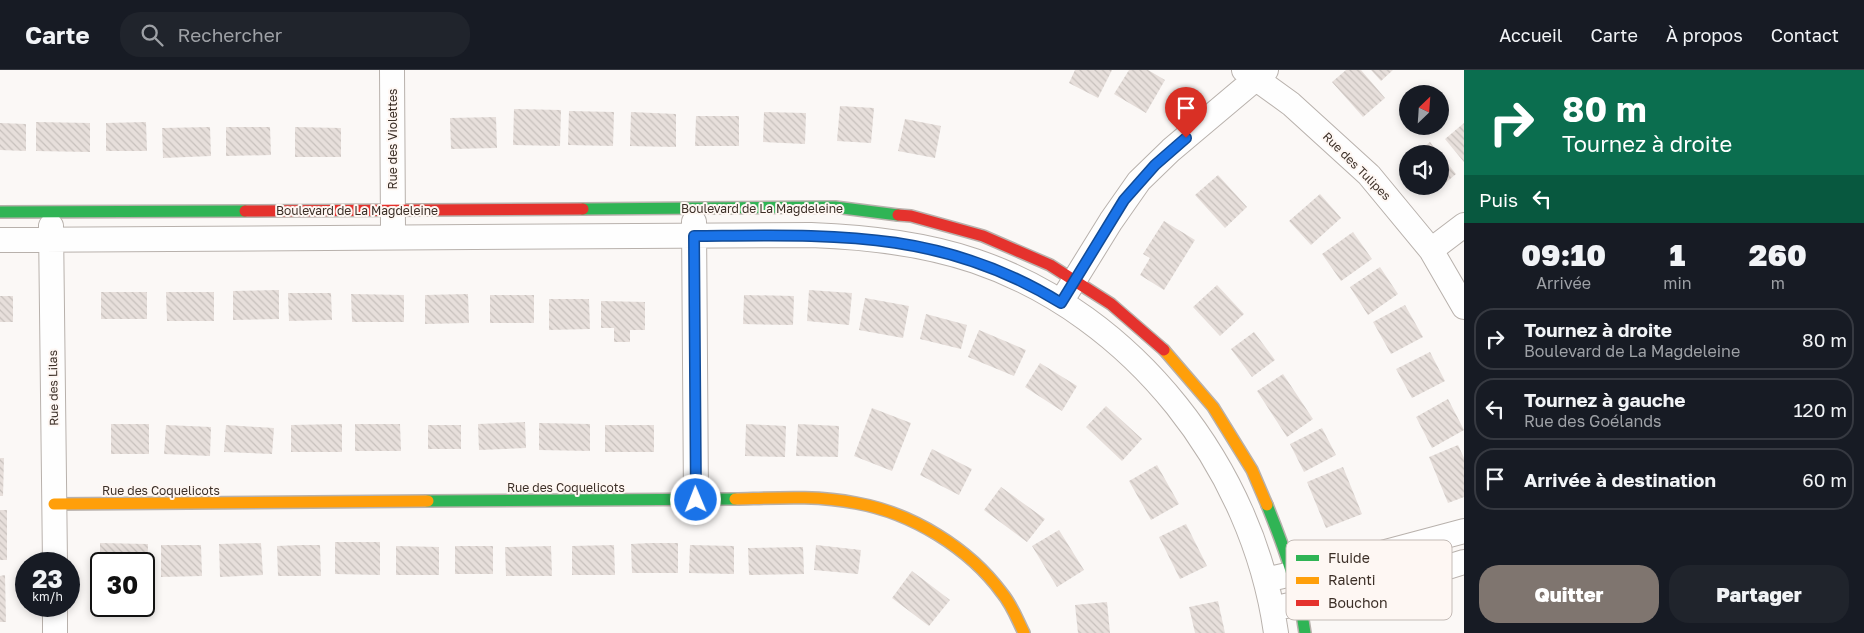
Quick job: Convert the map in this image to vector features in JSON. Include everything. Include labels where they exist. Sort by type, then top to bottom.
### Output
[{"type":"street","name":"Rue des Violettes","points":[[392,70],[392,210],[394,237]]},
{"type":"street","name":"Rue des Tulipes","points":[[1256,73],[1369,174],[1431,250],[1464,307]]},
{"type":"street","points":[[1061,303],[1120,207],[1139,181],[1256,73]]},
{"type":"street","name":"Boulevard de La Magdeleine","points":[[0,212],[835,207],[884,211],[954,226],[991,238],[1029,254],[1075,279],[1148,333],[1188,374],[1216,408],[1240,446],[1260,486],[1286,553]]},
{"type":"street","points":[[694,208],[696,500]]},
{"type":"street","name":"Rue des Lilas","points":[[50,212],[55,552]]},
{"type":"street","points":[[1431,250],[1464,225]]},
{"type":"street","points":[[0,240],[833,236],[906,244],[976,262],[1034,288],[1061,303],[1101,331],[1162,388],[1188,419],[1209,451],[1236,500],[1250,534],[1272,608],[1276,633]]},
{"type":"street","name":"Rue des Coquelicots","points":[[54,504],[826,499],[852,502],[885,510],[930,532],[959,551],[996,585],[1013,608],[1024,633]]},
{"type":"street","points":[[1434,540],[1464,531]]},
{"type":"street","points":[[1452,566],[1464,562]]},
{"type":"street","points":[[1264,580],[1286,575]]},
{"type":"street","points":[[1272,608],[1286,606]]},
{"type":"street","points":[[55,617],[55,633]]},
{"type":"street","name":"Boulevard de La Magdeleine","points":[[1303,620],[1305,633]]},
{"type":"building","points":[[1075,70],[1112,70],[1098,98],[1069,83]]},
{"type":"building","points":[[1129,70],[1148,70],[1165,80],[1146,113],[1114,94]]},
{"type":"building","points":[[1346,70],[1361,70],[1385,98],[1363,117],[1332,82]]},
{"type":"building","points":[[1371,70],[1393,70],[1381,81]]},
{"type":"building","points":[[840,106],[874,108],[871,143],[837,141]]},
{"type":"building","points":[[514,109],[561,110],[560,146],[513,145]]},
{"type":"building","points":[[569,111],[614,112],[613,146],[568,145]]},
{"type":"building","points":[[631,112],[676,114],[676,147],[630,146]]},
{"type":"building","points":[[764,112],[806,113],[805,144],[763,142]]},
{"type":"building","points":[[696,116],[739,116],[739,146],[695,146]]},
{"type":"building","points":[[496,117],[497,148],[451,149],[450,118]]},
{"type":"building","points":[[905,119],[941,126],[935,158],[898,151]]},
{"type":"building","points":[[36,122],[90,123],[90,152],[36,151]]},
{"type":"building","points":[[146,122],[147,151],[106,151],[106,123]]},
{"type":"building","points":[[0,123],[26,124],[26,151],[0,150]]},
{"type":"building","points":[[1464,123],[1464,162],[1445,139]]},
{"type":"building","points":[[210,127],[211,156],[163,158],[162,128]]},
{"type":"building","points":[[226,127],[270,127],[271,155],[226,156]]},
{"type":"building","points":[[295,127],[341,128],[341,157],[295,157]]},
{"type":"building","points":[[1449,165],[1456,174],[1449,180]]},
{"type":"building","points":[[1218,175],[1247,207],[1225,228],[1195,195]]},
{"type":"building","points":[[1320,194],[1341,218],[1311,245],[1289,221]]},
{"type":"building","points":[[1164,221],[1195,240],[1164,290],[1140,275],[1150,258],[1143,254]]},
{"type":"building","points":[[1353,232],[1372,259],[1341,281],[1322,254]]},
{"type":"building","points":[[1380,267],[1398,294],[1368,315],[1350,287]]},
{"type":"building","points":[[1217,285],[1244,314],[1220,336],[1193,307]]},
{"type":"building","points":[[279,290],[279,319],[233,320],[233,291]]},
{"type":"building","points":[[809,290],[852,293],[849,325],[807,321]]},
{"type":"building","points":[[101,292],[147,292],[147,319],[101,319]]},
{"type":"building","points":[[166,292],[214,292],[214,321],[167,321]]},
{"type":"building","points":[[288,293],[331,293],[332,320],[289,321]]},
{"type":"building","points":[[351,294],[404,295],[404,322],[352,322]]},
{"type":"building","points":[[468,294],[469,323],[425,324],[425,295]]},
{"type":"building","points":[[490,295],[534,295],[534,323],[490,323]]},
{"type":"building","points":[[744,295],[794,296],[793,325],[743,324]]},
{"type":"building","points":[[0,296],[13,296],[13,322],[0,322]]},
{"type":"building","points":[[865,298],[909,306],[903,338],[859,330]]},
{"type":"building","points":[[549,299],[589,299],[590,329],[549,330]]},
{"type":"building","points":[[601,301],[645,302],[645,330],[630,330],[630,342],[614,342],[614,328],[601,328]]},
{"type":"building","points":[[1405,305],[1423,337],[1391,354],[1373,322]]},
{"type":"building","points":[[926,314],[967,325],[961,349],[920,339]]},
{"type":"building","points":[[979,330],[1026,350],[1014,376],[968,357]]},
{"type":"building","points":[[1254,332],[1275,360],[1252,377],[1231,349]]},
{"type":"building","points":[[1430,352],[1445,381],[1412,398],[1396,369]]},
{"type":"building","points":[[1040,363],[1077,386],[1062,411],[1025,387]]},
{"type":"building","points":[[1283,374],[1313,419],[1287,437],[1257,391]]},
{"type":"building","points":[[1448,399],[1464,430],[1432,448],[1416,417]]},
{"type":"building","points":[[1106,406],[1142,439],[1122,461],[1086,427]]},
{"type":"building","points":[[872,408],[911,423],[892,471],[854,456]]},
{"type":"building","points":[[525,422],[526,448],[479,450],[478,424]]},
{"type":"building","points":[[539,423],[590,424],[590,451],[539,450]]},
{"type":"building","points":[[111,424],[149,424],[149,454],[111,454]]},
{"type":"building","points":[[342,424],[342,452],[291,452],[291,425]]},
{"type":"building","points":[[355,424],[400,424],[401,451],[355,451]]},
{"type":"building","points":[[746,424],[786,426],[785,457],[745,456]]},
{"type":"building","points":[[798,424],[839,426],[838,457],[796,456]]},
{"type":"building","points":[[166,425],[211,427],[210,456],[164,454]]},
{"type":"building","points":[[226,425],[274,428],[272,454],[224,452]]},
{"type":"building","points":[[428,425],[461,425],[461,449],[428,449]]},
{"type":"building","points":[[605,425],[654,425],[654,452],[605,452]]},
{"type":"building","points":[[1322,428],[1336,455],[1304,472],[1290,444]]},
{"type":"building","points":[[1458,445],[1464,458],[1464,497],[1448,503],[1429,457]]},
{"type":"building","points":[[932,449],[972,469],[959,495],[920,475]]},
{"type":"building","points":[[0,458],[4,458],[3,496],[0,496]]},
{"type":"building","points":[[1157,465],[1179,504],[1151,520],[1129,481]]},
{"type":"building","points":[[1343,467],[1362,514],[1326,528],[1307,482]]},
{"type":"building","points":[[1001,487],[1045,519],[1027,542],[984,510]]},
{"type":"building","points":[[0,510],[7,510],[7,560],[0,560]]},
{"type":"building","points":[[1186,524],[1207,566],[1180,579],[1159,537]]},
{"type":"building","points":[[1059,530],[1084,570],[1057,587],[1032,546]]},
{"type":"building","points":[[335,542],[380,542],[380,575],[335,574]]},
{"type":"building","points":[[100,543],[148,544],[148,552],[100,552]]},
{"type":"building","points":[[261,543],[263,575],[220,577],[219,544]]},
{"type":"building","points":[[678,543],[678,573],[632,573],[631,544]]},
{"type":"building","points":[[161,545],[201,545],[202,576],[161,577]]},
{"type":"building","points":[[320,545],[321,576],[278,576],[277,546]]},
{"type":"building","points":[[614,545],[615,575],[572,575],[572,546]]},
{"type":"building","points":[[690,545],[734,546],[734,574],[689,573]]},
{"type":"building","points":[[816,545],[861,550],[858,574],[814,570]]},
{"type":"building","points":[[396,546],[439,547],[439,575],[396,575]]},
{"type":"building","points":[[455,546],[493,546],[493,574],[455,574]]},
{"type":"building","points":[[551,546],[552,576],[506,576],[505,547]]},
{"type":"building","points":[[803,547],[804,574],[749,575],[748,548]]},
{"type":"building","points":[[912,571],[950,600],[929,626],[892,598]]},
{"type":"building","points":[[5,575],[6,622],[0,622],[0,576]]},
{"type":"building","points":[[1218,601],[1225,633],[1195,633],[1189,607]]},
{"type":"building","points":[[1107,602],[1110,633],[1078,633],[1075,605]]},
{"type":"traffic: fast","points":[[583,209],[835,207],[898,215]]},
{"type":"traffic: fast","points":[[0,212],[245,211]]},
{"type":"traffic: fast","points":[[428,501],[735,499]]},
{"type":"traffic: fast","points":[[1267,505],[1286,556]]},
{"type":"traffic: fast","points":[[1303,620],[1305,633]]},
{"type":"traffic: slow","points":[[1164,350],[1213,407],[1252,470],[1267,505]]},
{"type":"traffic: slow","points":[[735,499],[796,498],[841,500],[877,508],[918,524],[956,547],[989,577],[1009,602],[1024,633]]},
{"type":"traffic: slow","points":[[54,504],[428,501]]},
{"type":"traffic: jam","points":[[245,211],[583,209]]},
{"type":"traffic: jam","points":[[898,215],[911,216],[983,236],[1050,265],[1111,304],[1164,350]]},
{"type":"route","points":[[696,500],[694,236],[811,235],[855,237],[929,248],[997,270],[1061,303],[1084,262],[1124,200],[1139,181],[1186,138]]}]
